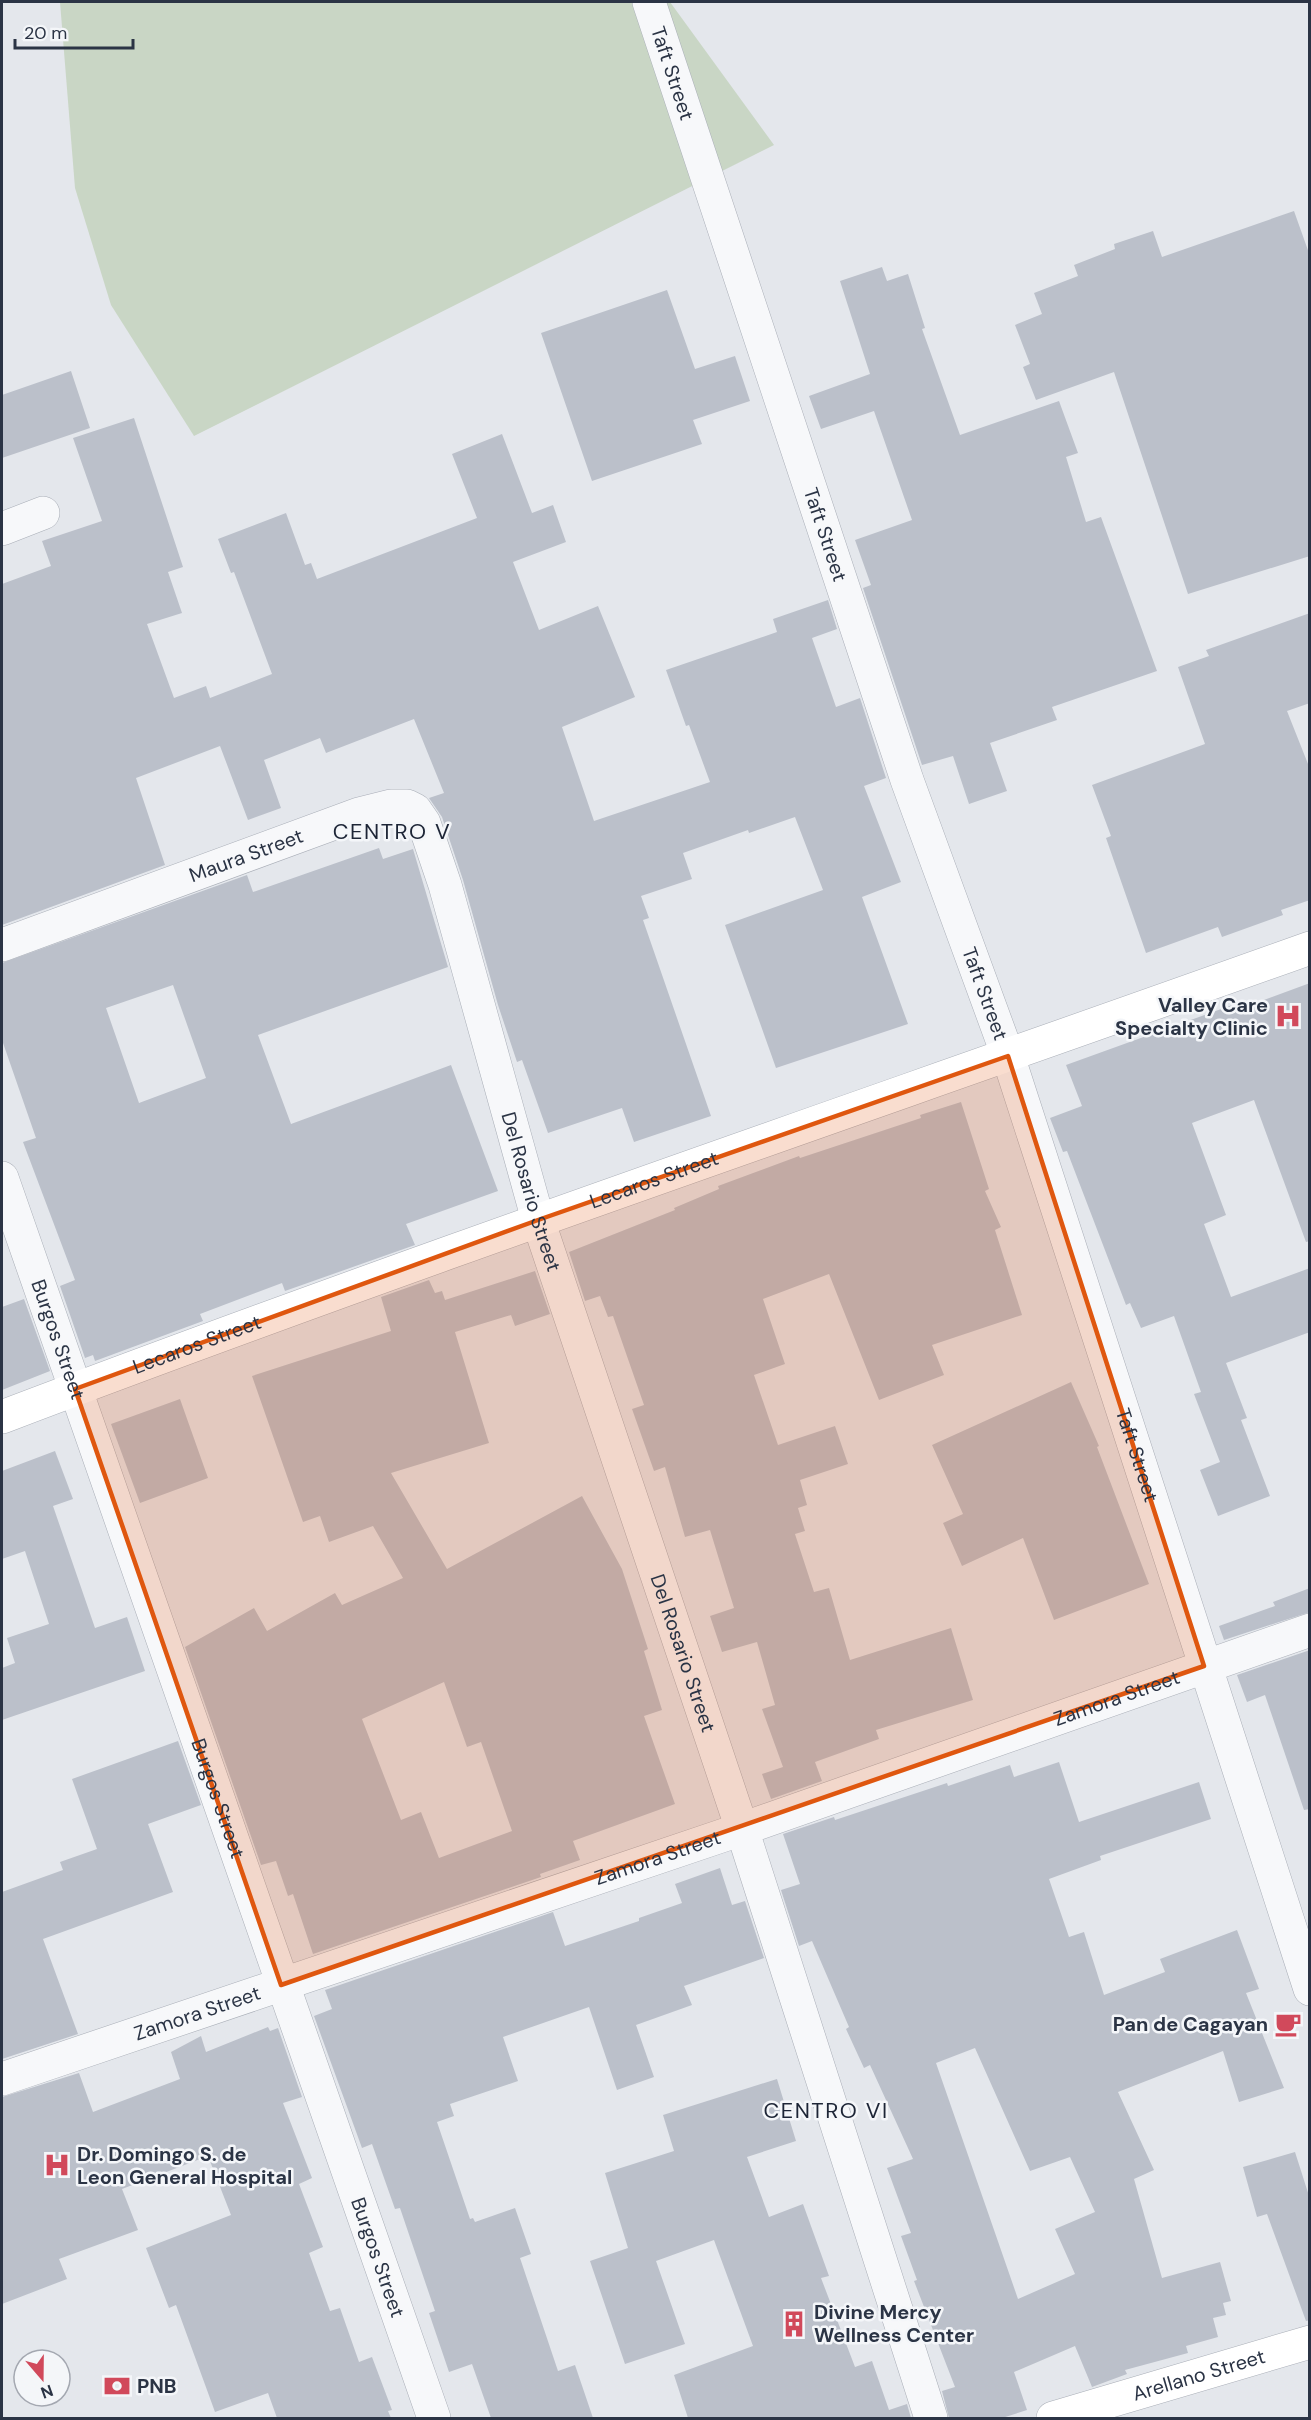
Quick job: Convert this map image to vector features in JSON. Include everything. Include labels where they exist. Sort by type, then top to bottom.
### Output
[{"type":"street","name":"Taft Street","points":[[648,2],[907,780],[1008,1056],[1310,1989]]},
{"type":"street","points":[[2,529],[43,513]]},
{"type":"street","name":"Maura Street","points":[[2,945],[359,814],[391,806],[407,806],[415,810],[424,823],[445,885]]},
{"type":"street","name":"Del Rosario Street","points":[[445,885],[538,1220],[742,1829],[931,2418]]},
{"type":"street","name":"Lecaros Street","points":[[2,1418],[75,1389],[538,1220],[1310,948]]},
{"type":"street","name":"Burgos Street","points":[[2,1178],[281,1985],[434,2418]]},
{"type":"street","name":"Zamora Street","points":[[2,2079],[742,1829],[1310,1630]]},
{"type":"street","name":"Arellano Street","points":[[1053,2418],[1310,2342]]},
{"type":"highlighted area","points":[[1008,1056],[1204,1666],[281,1985],[75,1389],[538,1220]]},
{"type":"green space","points":[[60,2],[670,2],[774,145],[194,436],[111,305],[75,188]]},
{"type":"building","points":[[1294,211],[1310,256],[1310,556],[1188,594],[1114,372],[1036,400],[1023,367],[1030,364],[1015,325],[1042,314],[1034,293],[1078,276],[1074,265],[1115,249],[1114,244],[1153,231],[1162,257]]},
{"type":"building","points":[[882,267],[887,281],[908,274],[925,328],[922,329],[960,435],[1059,401],[1078,453],[1066,457],[1086,522],[1101,517],[1157,671],[1052,707],[1057,720],[990,743],[1007,791],[969,804],[953,756],[922,765],[863,588],[871,585],[855,540],[912,520],[874,411],[821,429],[809,396],[870,374],[840,281]]},
{"type":"building","points":[[667,290],[695,369],[735,356],[750,401],[693,420],[702,444],[592,481],[541,333]]},
{"type":"building","points":[[71,371],[90,428],[2,458],[2,395]]},
{"type":"building","points":[[134,418],[183,567],[168,572],[182,613],[147,624],[174,698],[206,686],[210,698],[272,674],[234,572],[231,573],[218,539],[286,513],[305,565],[311,563],[317,579],[477,518],[452,454],[502,434],[532,513],[553,505],[566,542],[513,562],[539,630],[598,606],[635,697],[562,727],[594,821],[710,782],[689,725],[686,726],[666,670],[777,632],[773,619],[828,600],[837,629],[812,638],[836,707],[860,698],[886,778],[864,786],[901,882],[862,897],[908,1024],[776,1068],[725,925],[823,890],[795,817],[749,833],[748,830],[683,853],[692,879],[641,896],[649,918],[643,920],[711,1116],[634,1142],[622,1108],[548,1133],[522,1060],[517,1062],[442,817],[429,798],[444,793],[414,719],[326,753],[320,738],[264,760],[281,808],[248,820],[220,746],[136,778],[165,865],[2,925],[2,584],[51,566],[42,541],[102,521],[73,438]]},
{"type":"building","points":[[1310,613],[1310,703],[1287,711],[1310,769],[1310,900],[1281,910],[1283,915],[1222,937],[1218,927],[1146,953],[1106,838],[1111,836],[1092,785],[1205,744],[1178,667],[1209,656],[1206,650]]},
{"type":"building","points":[[379,848],[383,859],[413,849],[448,967],[258,1035],[291,1124],[451,1065],[498,1191],[406,1224],[415,1245],[285,1291],[282,1283],[200,1314],[203,1321],[95,1361],[93,1355],[85,1358],[60,1286],[75,1280],[23,1142],[36,1138],[2,1040],[2,963],[247,875],[253,892]],"holes":[[[173,985],[206,1078],[139,1103],[106,1008]]]},
{"type":"building","points":[[1310,983],[1310,1241],[1306,1242],[1254,1100],[1192,1123],[1226,1215],[1204,1224],[1231,1297],[1310,1268],[1310,1332],[1226,1363],[1247,1418],[1241,1420],[1270,1496],[1218,1516],[1200,1470],[1220,1462],[1194,1394],[1201,1392],[1174,1316],[1141,1328],[1130,1303],[1126,1305],[1067,1151],[1063,1152],[1050,1118],[1082,1106],[1066,1065],[1235,1004],[1237,1010]]},
{"type":"building","points":[[961,1102],[989,1189],[985,1191],[1001,1227],[995,1230],[1022,1315],[932,1345],[944,1375],[879,1400],[829,1274],[763,1299],[785,1364],[754,1375],[778,1445],[835,1426],[848,1464],[800,1480],[807,1505],[798,1508],[805,1531],[795,1534],[814,1592],[829,1588],[850,1660],[951,1628],[973,1700],[876,1730],[879,1739],[815,1762],[822,1781],[771,1799],[762,1774],[783,1767],[762,1709],[775,1705],[757,1642],[722,1652],[710,1616],[734,1608],[710,1530],[685,1537],[665,1467],[654,1471],[632,1409],[644,1405],[613,1316],[608,1317],[600,1296],[585,1301],[569,1252],[675,1210],[674,1208],[719,1189],[718,1186],[799,1156],[800,1158],[921,1118],[920,1115]]},
{"type":"building","points":[[535,1271],[550,1314],[515,1326],[511,1315],[455,1332],[489,1443],[391,1473],[447,1569],[582,1496],[622,1569],[648,1649],[644,1651],[662,1710],[644,1716],[675,1804],[573,1841],[580,1860],[540,1874],[541,1877],[313,1954],[293,1894],[288,1896],[276,1861],[261,1865],[185,1647],[254,1608],[267,1631],[335,1593],[342,1605],[403,1578],[373,1526],[329,1542],[320,1516],[303,1522],[252,1376],[391,1331],[381,1297],[429,1280],[435,1293],[442,1291],[445,1300]],"holes":[[[444,1682],[467,1747],[481,1742],[512,1831],[439,1858],[421,1812],[401,1820],[362,1719]]]},
{"type":"building","points":[[24,1299],[50,1371],[2,1390],[2,1307]]},
{"type":"building","points":[[1071,1382],[1099,1446],[1097,1447],[1149,1584],[1054,1620],[1023,1538],[962,1566],[943,1523],[963,1514],[932,1445]]},
{"type":"building","points":[[180,1399],[208,1478],[140,1503],[111,1424]]},
{"type":"building","points":[[55,1451],[73,1499],[53,1506],[95,1628],[127,1617],[145,1671],[2,1720],[2,1668],[15,1663],[7,1638],[49,1624],[25,1551],[2,1559],[2,1471]]},
{"type":"building","points":[[1310,1588],[1310,1612],[1224,1640],[1219,1626],[1275,1606],[1273,1602]]},
{"type":"building","points":[[1310,1650],[1310,1809],[1304,1810],[1265,1695],[1247,1702],[1237,1675]]},
{"type":"building","points":[[178,1741],[201,1805],[148,1824],[173,1892],[43,1939],[78,2034],[2,2059],[2,1892],[63,1870],[60,1862],[97,1849],[72,1779]]},
{"type":"building","points":[[1059,1762],[1079,1822],[1199,1782],[1211,1819],[1100,1856],[1101,1860],[1049,1879],[1069,1937],[1084,1932],[1104,1995],[1165,1972],[1160,1959],[1237,1930],[1259,1989],[1246,1993],[1284,2088],[1239,2102],[1223,2051],[1118,2092],[1154,2170],[1134,2179],[1162,2278],[1220,2262],[1231,2301],[1223,2303],[1226,2315],[1213,2318],[1218,2337],[1186,2346],[1188,2353],[1125,2370],[1127,2374],[1092,2387],[1075,2346],[1014,2372],[1027,2410],[1002,2418],[949,2418],[942,2391],[955,2387],[914,2281],[917,2280],[901,2236],[911,2233],[887,2168],[913,2159],[870,2065],[864,2068],[846,2029],[849,2027],[812,1941],[799,1946],[781,1890],[800,1884],[783,1834],[834,1817],[835,1820],[947,1783],[948,1786],[1010,1765],[1014,1777]],"holes":[[[975,2048],[1030,2171],[1070,2157],[1095,2212],[1055,2229],[1075,2274],[1018,2299],[936,2063]]]},
{"type":"building","points":[[720,1868],[732,1905],[745,1901],[764,1958],[684,1986],[692,2005],[636,2025],[654,2077],[617,2090],[589,2007],[503,2037],[518,2081],[450,2104],[454,2116],[437,2122],[470,2219],[473,2218],[475,2222],[515,2208],[531,2254],[520,2258],[558,2371],[575,2365],[593,2418],[491,2418],[472,2364],[449,2372],[429,2313],[435,2311],[400,2208],[395,2209],[372,2144],[362,2148],[314,2016],[332,2009],[325,1990],[553,1912],[565,1946],[639,1921],[639,1918],[682,1903],[675,1884]]},
{"type":"building","points":[[268,2027],[270,2031],[278,2028],[302,2097],[283,2103],[312,2178],[299,2184],[323,2247],[309,2253],[330,2311],[340,2308],[359,2362],[372,2357],[392,2410],[388,2411],[391,2418],[277,2418],[268,2393],[215,2412],[176,2305],[169,2308],[146,2248],[231,2215],[208,2156],[122,2189],[138,2230],[59,2259],[67,2279],[2,2304],[2,2097],[79,2073],[93,2112],[180,2079],[171,2052],[201,2036],[206,2052]]},
{"type":"building","points":[[777,2079],[796,2141],[747,2157],[769,2217],[803,2204],[829,2276],[821,2278],[855,2367],[872,2361],[889,2410],[907,2404],[911,2418],[688,2418],[674,2375],[753,2346],[714,2240],[656,2261],[685,2344],[625,2364],[590,2261],[628,2248],[605,2173],[674,2151],[663,2115]]},
{"type":"building","points":[[1295,2152],[1310,2199],[1310,2320],[1306,2321],[1267,2214],[1257,2217],[1243,2167]]},
{"type":"place","name":"Valley Care Specialty Clinic","points":[[1288,1016]]},
{"type":"place","name":"Pan de Cagayan","points":[[1288,2024]]},
{"type":"place","name":"Dr. Domingo S. de Leon General Hospital","points":[[57,2165]]},
{"type":"place","name":"Divine Mercy Wellness Center","points":[[794,2324]]},
{"type":"place","name":"PNB","points":[[117,2386]]},
{"type":"district","name":"CENTRO V","points":[[392,831]]},
{"type":"district","name":"CENTRO VI","points":[[826,2110]]}]
